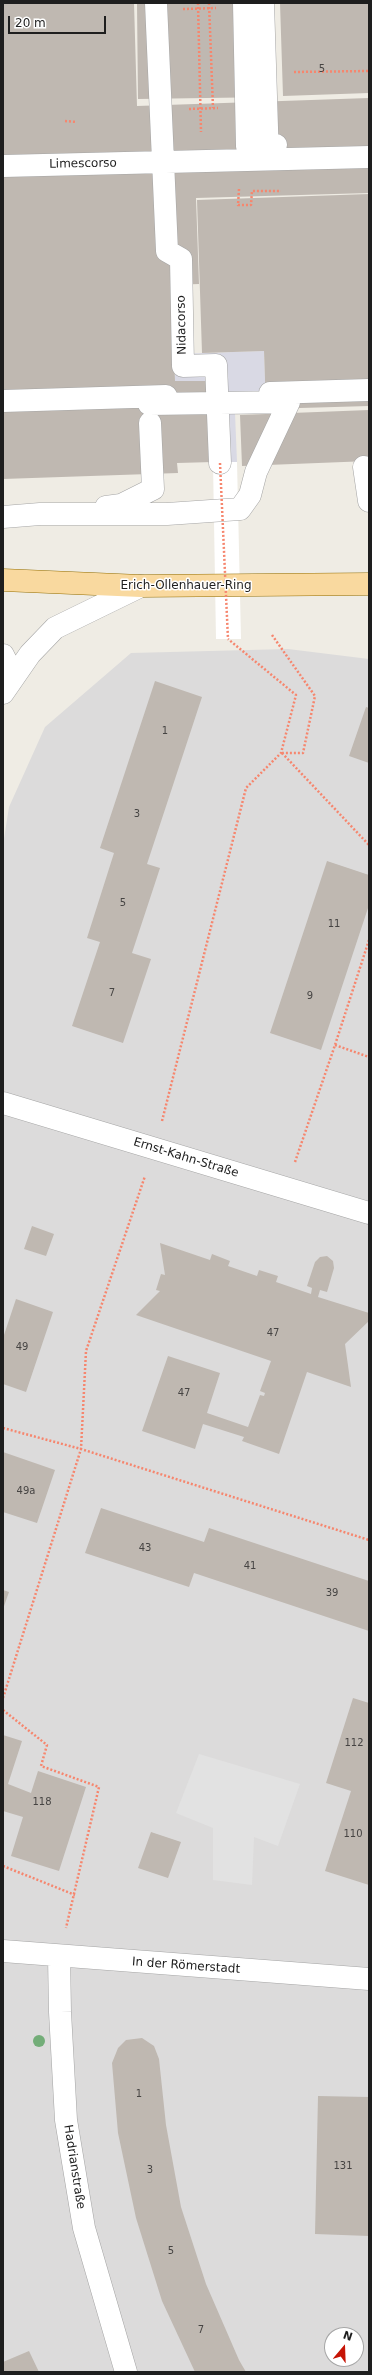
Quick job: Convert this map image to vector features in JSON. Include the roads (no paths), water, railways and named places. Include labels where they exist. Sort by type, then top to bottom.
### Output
[{"type":"main road","name":"Erich-Ollenhauer-Ring","points":[[3,580],[141,586],[369,584]]},
{"type":"street","name":"Nidacorso","points":[[156,3],[167,251],[181,259],[183,366],[216,365],[220,462]]},
{"type":"street","points":[[244,3],[247,146],[369,143]]},
{"type":"street","points":[[263,3],[268,160]]},
{"type":"street","points":[[162,162],[369,158]]},
{"type":"street","name":"Limescorso","points":[[3,166],[162,162]]},
{"type":"street","points":[[3,401],[369,390]]},
{"type":"street","points":[[3,517],[71,514],[167,514],[240,509],[250,495],[256,472],[289,402],[150,414],[153,489],[121,505],[71,514]]},
{"type":"street","points":[[364,467],[369,501]]},
{"type":"street","points":[[4,690],[30,654],[55,628],[141,586]]},
{"type":"street","points":[[3,655],[6,661],[4,690]]},
{"type":"street","name":"Ernst-Kahn-Straße","points":[[3,1103],[151,1158],[286,1187],[369,1213]]},
{"type":"street","name":"In der Römerstadt","points":[[3,1951],[59,1957],[369,1979]]},
{"type":"street","name":"Hadrianstraße","points":[[59,1957],[60,2012],[67,2127],[84,2228],[126,2372]]}]
